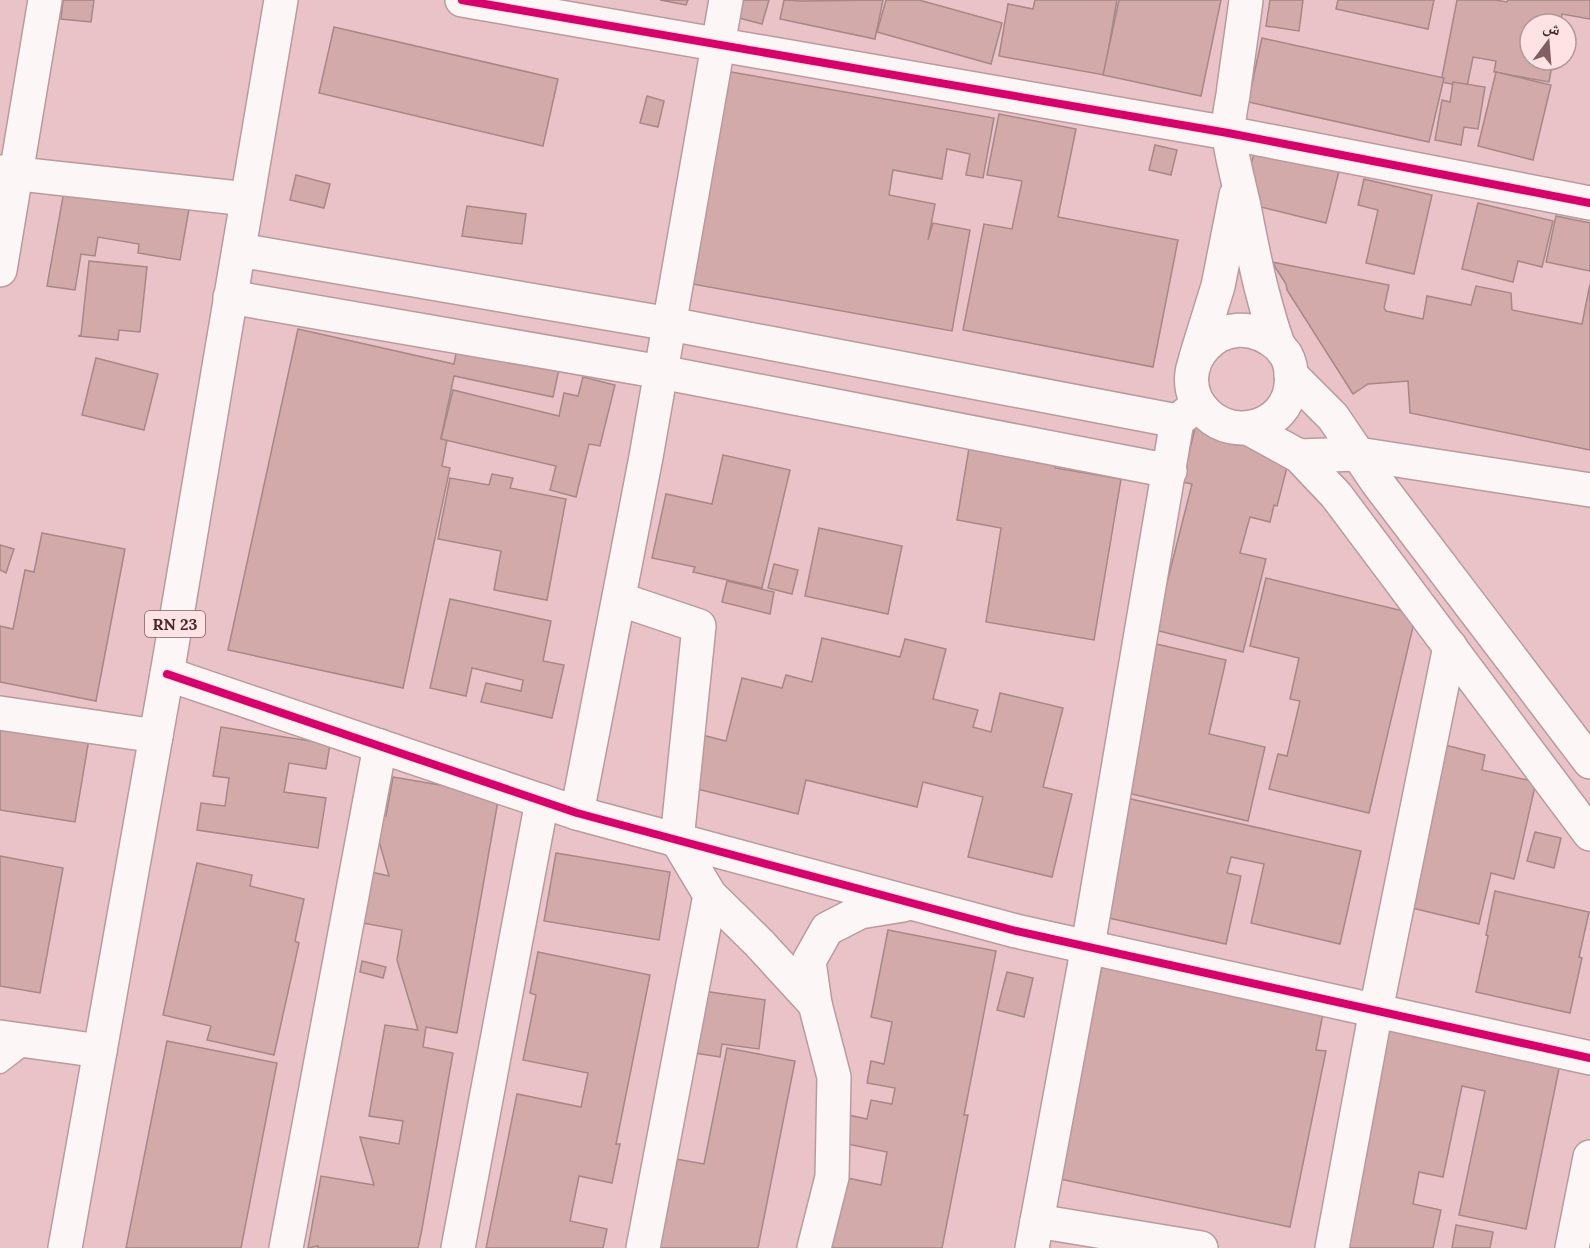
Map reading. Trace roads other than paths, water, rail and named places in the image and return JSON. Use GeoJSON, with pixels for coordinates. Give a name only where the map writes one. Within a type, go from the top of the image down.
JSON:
{"type":"FeatureCollection","features":[{"type":"Feature","properties":{"kind":"street"},"geometry":{"type":"LineString","coordinates":[[0,270],[8,173],[45,0]]}},
{"type":"Feature","properties":{"kind":"street","name":"RN 23"},"geometry":{"type":"LineString","coordinates":[[65,1248],[167,674],[280,0]]}},
{"type":"Feature","properties":{"kind":"street"},"geometry":{"type":"LineString","coordinates":[[577,813],[661,372],[726,0]]}},
{"type":"Feature","properties":{"kind":"street"},"geometry":{"type":"LineString","coordinates":[[239,250],[1188,412],[1237,428],[1248,428],[1266,422],[1281,411],[1291,388],[1285,361],[1261,288],[1228,133],[1246,0]]}},
{"type":"Feature","properties":{"kind":"street"},"geometry":{"type":"LineString","coordinates":[[478,1],[1228,133],[1590,203]]}},
{"type":"Feature","properties":{"kind":"street"},"geometry":{"type":"LineString","coordinates":[[8,173],[247,200]]}},
{"type":"Feature","properties":{"kind":"street"},"geometry":{"type":"LineString","coordinates":[[1201,1248],[1035,1234],[1088,946],[1170,471],[1188,412],[1194,364],[1218,286],[1238,181]]}},
{"type":"Feature","properties":{"kind":"street"},"geometry":{"type":"LineString","coordinates":[[231,297],[661,372],[1170,471]]}},
{"type":"Feature","properties":{"kind":"street"},"geometry":{"type":"LineString","coordinates":[[1194,364],[1201,350],[1224,332],[1239,329],[1254,331],[1268,337],[1285,361],[1333,417],[1377,482],[1590,762]]}},
{"type":"Feature","properties":{"kind":"street"},"geometry":{"type":"LineString","coordinates":[[1248,428],[1299,456],[1336,495],[1590,834]]}},
{"type":"Feature","properties":{"kind":"street"},"geometry":{"type":"LineString","coordinates":[[1299,456],[1358,454],[1590,490]]}},
{"type":"Feature","properties":{"kind":"street"},"geometry":{"type":"LineString","coordinates":[[619,599],[699,626],[677,840],[710,895],[759,942],[815,1004]]}},
{"type":"Feature","properties":{"kind":"street"},"geometry":{"type":"LineString","coordinates":[[1332,1248],[1376,1010],[1450,646]]}},
{"type":"Feature","properties":{"kind":"street"},"geometry":{"type":"LineString","coordinates":[[167,674],[577,813],[677,840],[1016,931],[1590,1058]]}},
{"type":"Feature","properties":{"kind":"street"},"geometry":{"type":"LineString","coordinates":[[0,713],[156,736]]}},
{"type":"Feature","properties":{"kind":"street"},"geometry":{"type":"LineString","coordinates":[[286,1248],[380,746]]}},
{"type":"Feature","properties":{"kind":"street"},"geometry":{"type":"LineString","coordinates":[[458,1248],[542,801]]}},
{"type":"Feature","properties":{"kind":"street"},"geometry":{"type":"LineString","coordinates":[[643,1248],[710,895]]}},
{"type":"Feature","properties":{"kind":"street"},"geometry":{"type":"LineString","coordinates":[[814,1248],[832,1177],[834,1077],[815,1004],[809,961],[827,929],[860,912],[913,903]]}},
{"type":"Feature","properties":{"kind":"street"},"geometry":{"type":"LineString","coordinates":[[15,1039],[100,1051]]}},
{"type":"Feature","properties":{"kind":"street"},"geometry":{"type":"LineString","coordinates":[[1572,1248],[1590,1157]]}},
{"type":"Feature","properties":{"kind":"lane"},"geometry":{"type":"LineString","coordinates":[[0,1064],[15,1039]]}}]}
